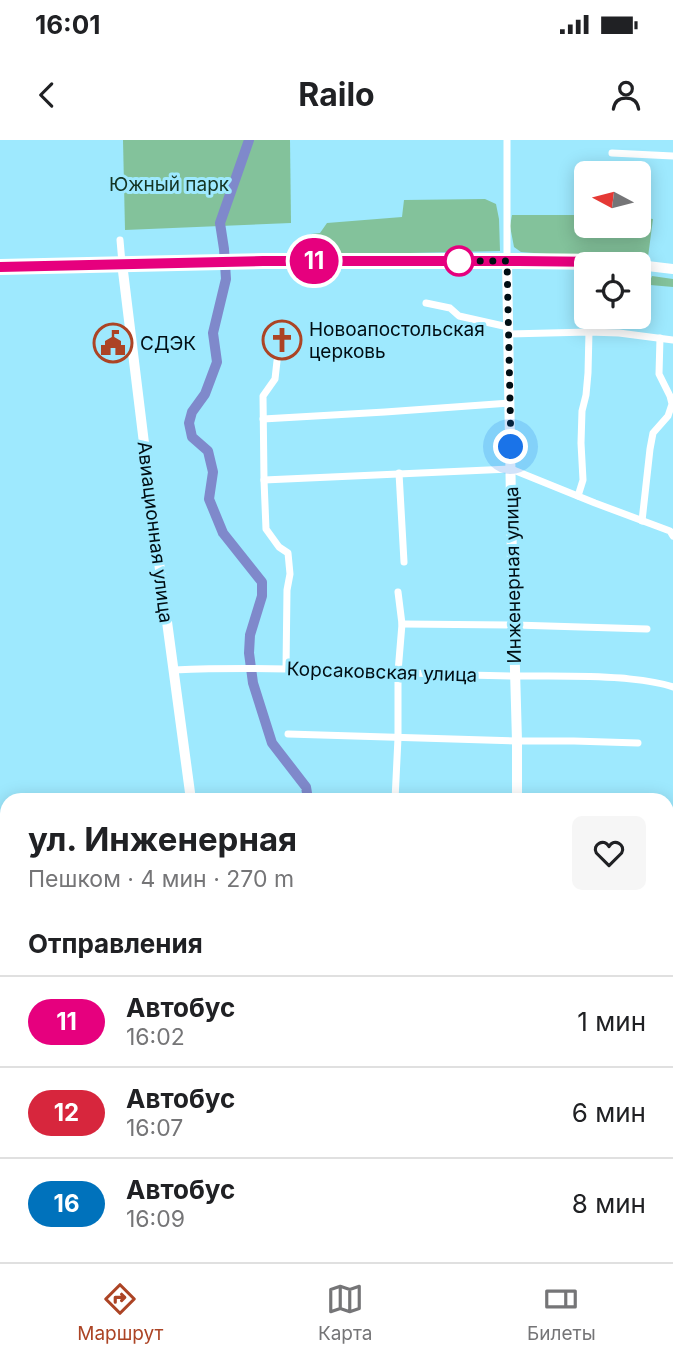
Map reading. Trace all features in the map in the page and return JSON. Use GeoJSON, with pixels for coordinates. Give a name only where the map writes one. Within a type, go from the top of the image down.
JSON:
{"type":"FeatureCollection","features":[{"type":"Feature","properties":{"kind":"main road"},"geometry":{"type":"LineString","coordinates":[[0,267],[218,262],[574,262]]}},
{"type":"Feature","properties":{"kind":"main road"},"geometry":{"type":"LineString","coordinates":[[651,266],[673,269]]}},
{"type":"Feature","properties":{"kind":"street","name":"Инженерная улица"},"geometry":{"type":"LineString","coordinates":[[507,140],[517,793]]}},
{"type":"Feature","properties":{"kind":"street"},"geometry":{"type":"LineString","coordinates":[[612,153],[673,156]]}},
{"type":"Feature","properties":{"kind":"street"},"geometry":{"type":"LineString","coordinates":[[120,240],[122,263]]}},
{"type":"Feature","properties":{"kind":"street","name":"Авиационная улица"},"geometry":{"type":"LineString","coordinates":[[122,263],[190,793]]}},
{"type":"Feature","properties":{"kind":"street"},"geometry":{"type":"LineString","coordinates":[[426,303],[450,308],[459,316],[508,330],[589,332],[673,340]]}},
{"type":"Feature","properties":{"kind":"street"},"geometry":{"type":"LineString","coordinates":[[578,496],[583,480],[582,411],[587,384],[589,332]]}},
{"type":"Feature","properties":{"kind":"street"},"geometry":{"type":"LineString","coordinates":[[642,521],[653,433],[668,416],[671,404],[659,374],[660,338]]}},
{"type":"Feature","properties":{"kind":"street"},"geometry":{"type":"LineString","coordinates":[[278,362],[275,379],[263,396],[264,480],[267,529],[279,547],[288,553],[290,574],[287,590],[286,668]]}},
{"type":"Feature","properties":{"kind":"street"},"geometry":{"type":"LineString","coordinates":[[263,419],[510,403]]}},
{"type":"Feature","properties":{"kind":"street"},"geometry":{"type":"LineString","coordinates":[[264,480],[511,469],[672,532]]}},
{"type":"Feature","properties":{"kind":"street"},"geometry":{"type":"LineString","coordinates":[[399,473],[404,562]]}},
{"type":"Feature","properties":{"kind":"street"},"geometry":{"type":"LineString","coordinates":[[395,793],[398,672],[402,624],[398,592]]}},
{"type":"Feature","properties":{"kind":"street"},"geometry":{"type":"LineString","coordinates":[[402,624],[647,629]]}},
{"type":"Feature","properties":{"kind":"street","name":"Корсаковская улица"},"geometry":{"type":"LineString","coordinates":[[174,670],[286,668],[586,676],[657,682],[673,687]]}},
{"type":"Feature","properties":{"kind":"street"},"geometry":{"type":"LineString","coordinates":[[288,734],[638,743]]}},
{"type":"Feature","properties":{"kind":"green space","name":"Южный парк"},"geometry":{"type":"Polygon","coordinates":[[[123,140],[290,140],[291,223],[125,230],[123,140]]]}},
{"type":"Feature","properties":{"kind":"green space"},"geometry":{"type":"Polygon","coordinates":[[[485,199],[496,204],[500,251],[315,255],[311,251],[311,234],[320,233],[327,223],[402,217],[404,200],[485,199]]]}},
{"type":"Feature","properties":{"kind":"green space"},"geometry":{"type":"Polygon","coordinates":[[[512,215],[574,215],[574,238],[650,238],[649,252],[574,252],[574,256],[521,252],[514,247],[510,226],[512,215]]]}},
{"type":"Feature","properties":{"kind":"green space"},"geometry":{"type":"Polygon","coordinates":[[[652,276],[673,279],[673,287],[651,285],[652,276]]]}},
{"type":"Feature","properties":{"kind":"waterway"},"geometry":{"type":"LineString","coordinates":[[249,140],[220,223],[226,279],[213,333],[217,362],[205,394],[192,412],[189,423],[192,437],[208,451],[213,472],[209,499],[223,533],[262,582],[262,596],[250,635],[249,653],[253,683],[272,743],[306,787],[307,793]]}},
{"type":"Feature","properties":{"kind":"bus line","name":"11"},"geometry":{"type":"LineString","coordinates":[[0,267],[263,261],[574,262]]}},
{"type":"Feature","properties":{"kind":"place","name":"Новоапостольская церковь"},"geometry":{"type":"Point","coordinates":[282,340]}},
{"type":"Feature","properties":{"kind":"place","name":"СДЭК"},"geometry":{"type":"Point","coordinates":[113,343]}},
{"type":"Feature","properties":{"kind":"route"},"geometry":{"type":"LineString","coordinates":[[459,261],[507,261],[511,447]]}}]}
